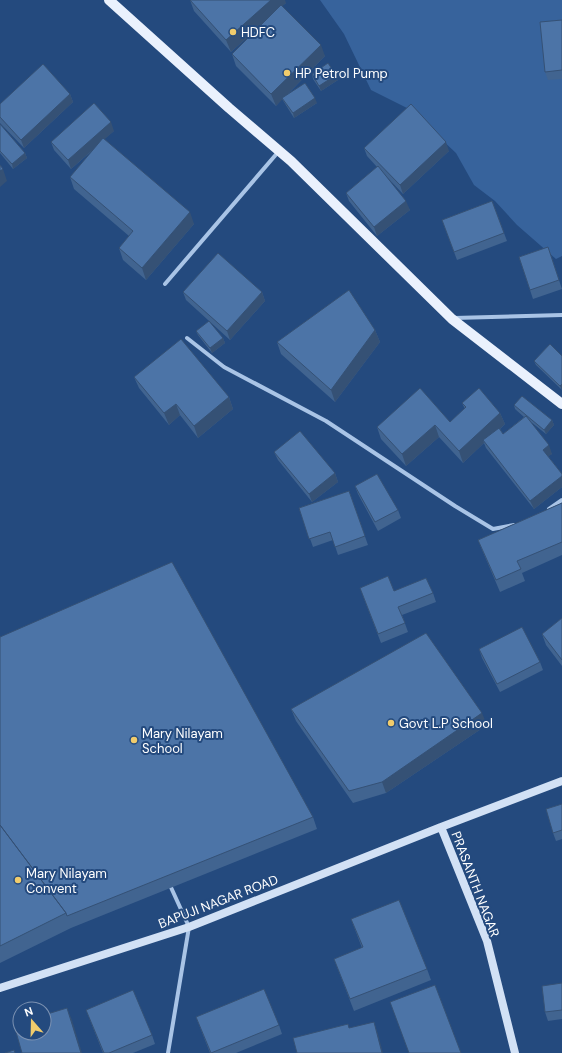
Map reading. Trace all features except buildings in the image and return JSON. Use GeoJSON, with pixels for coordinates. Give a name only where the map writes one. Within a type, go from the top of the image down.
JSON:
{"type":"FeatureCollection","features":[{"type":"Feature","properties":{"kind":"main road"},"geometry":{"type":"LineString","coordinates":[[109,0],[291,161],[452,318],[562,404]]}},
{"type":"Feature","properties":{"kind":"street"},"geometry":{"type":"LineString","coordinates":[[165,284],[279,151]]}},
{"type":"Feature","properties":{"kind":"street"},"geometry":{"type":"LineString","coordinates":[[452,318],[562,315]]}},
{"type":"Feature","properties":{"kind":"street"},"geometry":{"type":"LineString","coordinates":[[187,338],[224,367],[326,421],[455,506],[493,529],[520,524]]}},
{"type":"Feature","properties":{"kind":"street"},"geometry":{"type":"LineString","coordinates":[[547,511],[562,500]]}},
{"type":"Feature","properties":{"kind":"street","name":"PRASANTH NAGAR"},"geometry":{"type":"LineString","coordinates":[[515,1053],[486,941],[441,827],[562,781]]}},
{"type":"Feature","properties":{"kind":"street","name":"BAPUJI NAGAR ROAD"},"geometry":{"type":"LineString","coordinates":[[0,988],[189,926],[441,827]]}},
{"type":"Feature","properties":{"kind":"street"},"geometry":{"type":"LineString","coordinates":[[166,877],[189,926],[168,1053]]}},
{"type":"Feature","properties":{"kind":"shaded area"},"geometry":{"type":"Polygon","coordinates":[[[320,0],[562,0],[562,256],[556,259],[517,225],[495,201],[474,185],[456,153],[409,109],[371,90],[344,34],[320,0]]]}},
{"type":"Feature","properties":{"kind":"place","name":"HDFC"},"geometry":{"type":"Point","coordinates":[233,32]}},
{"type":"Feature","properties":{"kind":"place","name":"HP Petrol Pump"},"geometry":{"type":"Point","coordinates":[287,73]}},
{"type":"Feature","properties":{"kind":"place","name":"Govt L.P School"},"geometry":{"type":"Point","coordinates":[391,723]}},
{"type":"Feature","properties":{"kind":"place","name":"Mary Nilayam School"},"geometry":{"type":"Point","coordinates":[134,740]}},
{"type":"Feature","properties":{"kind":"place","name":"Mary Nilayam Convent"},"geometry":{"type":"Point","coordinates":[18,880]}}]}
